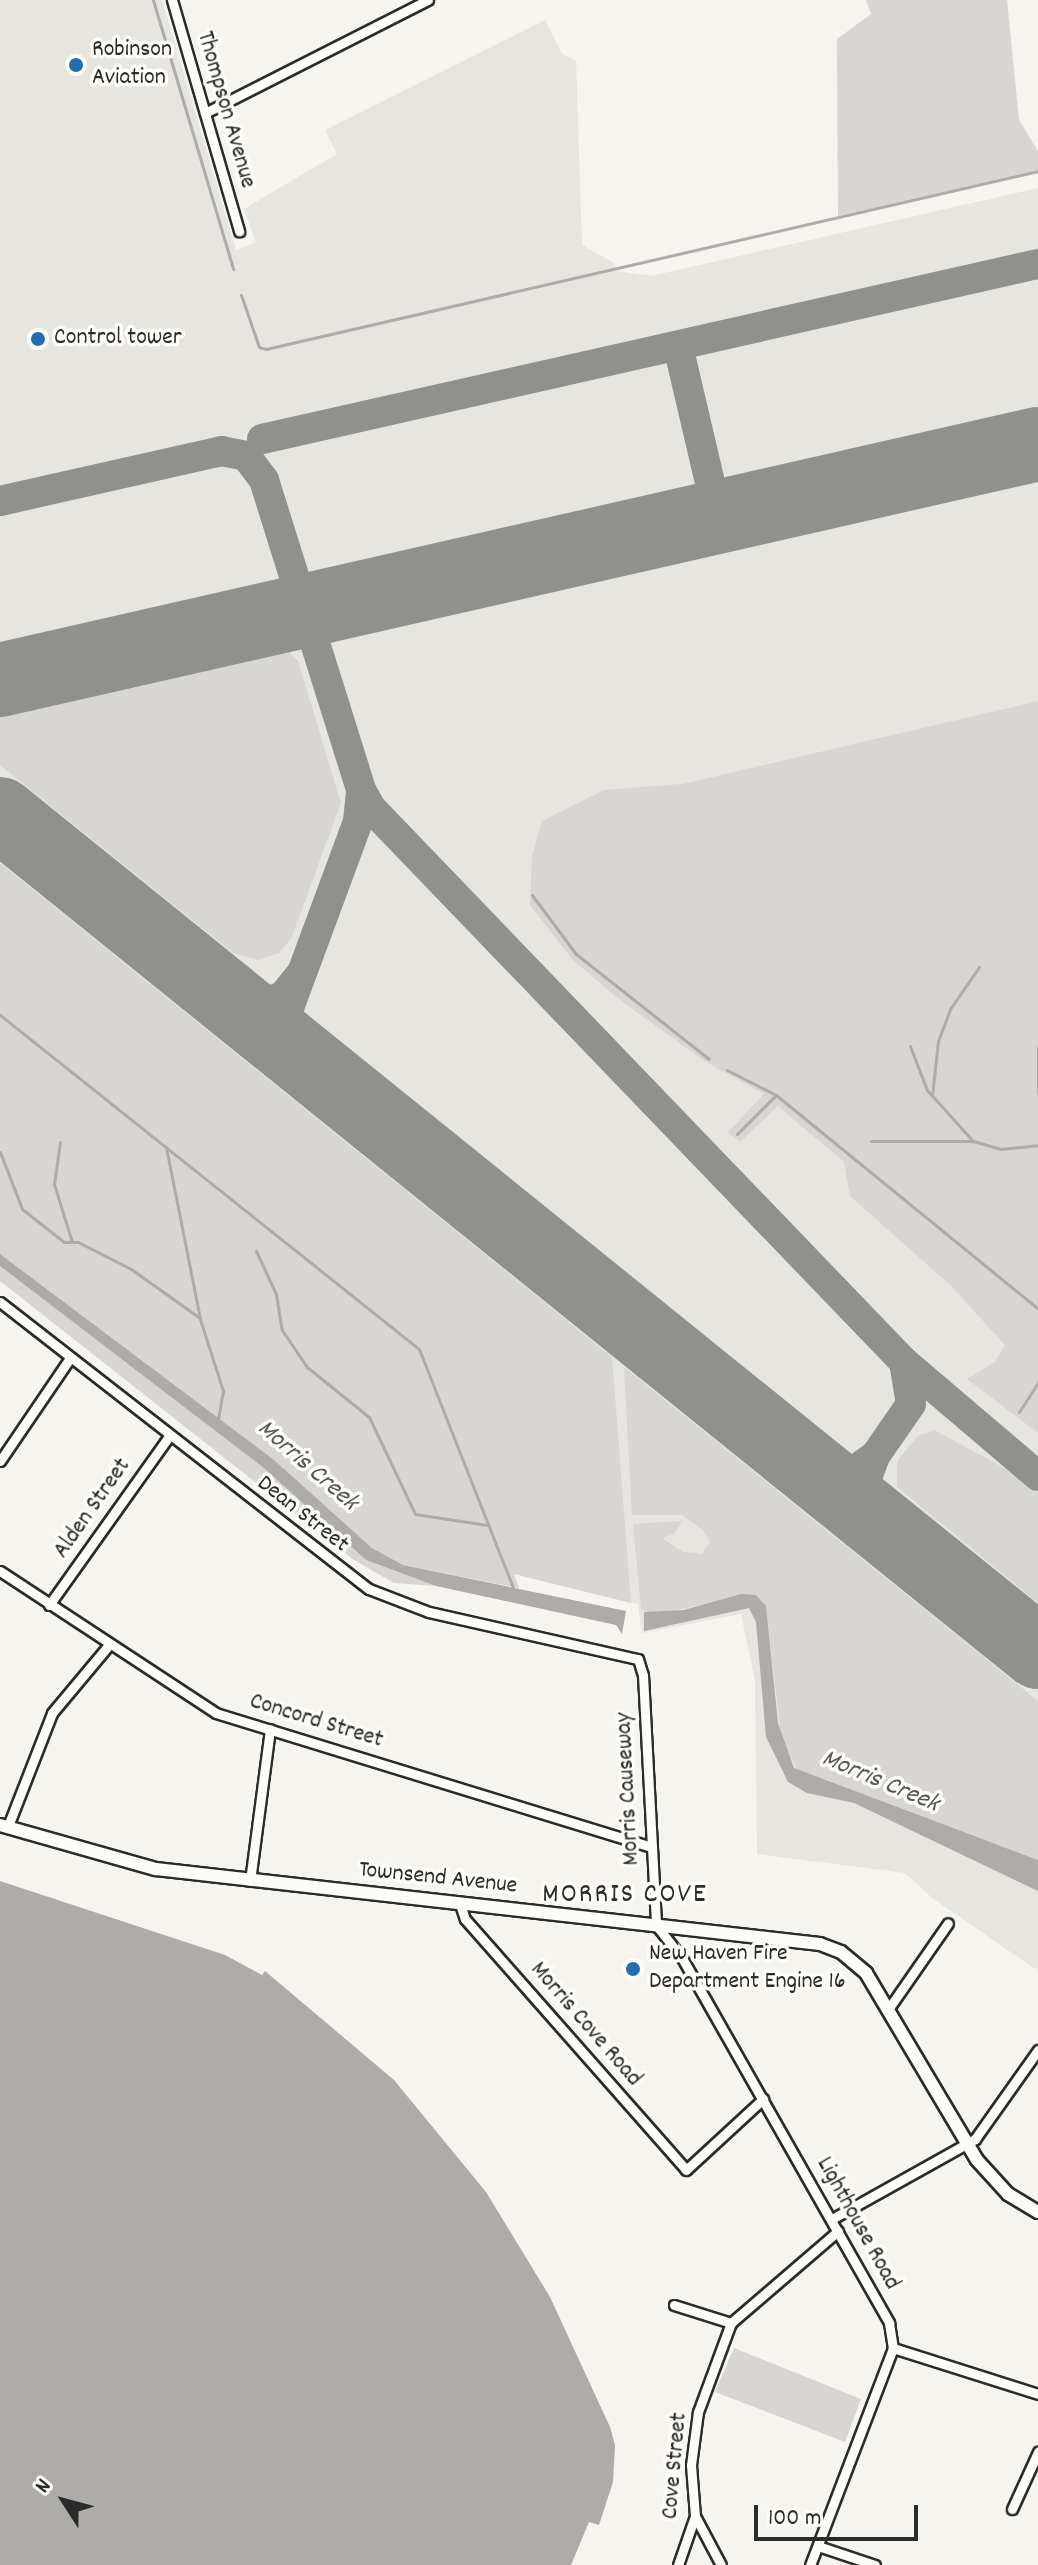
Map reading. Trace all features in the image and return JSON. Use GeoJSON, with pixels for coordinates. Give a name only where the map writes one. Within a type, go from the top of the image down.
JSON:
{"type":"FeatureCollection","features":[{"type":"Feature","properties":{"kind":"main road","name":"Townsend Avenue"},"geometry":{"type":"LineString","coordinates":[[4,1825],[134,1865],[250,1881],[820,1944],[857,1964],[889,2008],[966,2143],[990,2177],[1034,2210]]}},
{"type":"Feature","properties":{"kind":"street","name":"Thompson Avenue"},"geometry":{"type":"LineString","coordinates":[[172,0],[239,231]]}},
{"type":"Feature","properties":{"kind":"street"},"geometry":{"type":"LineString","coordinates":[[205,113],[428,0]]}},
{"type":"Feature","properties":{"kind":"street","name":"Dean Street"},"geometry":{"type":"LineString","coordinates":[[0,1302],[337,1568],[398,1603],[632,1655]]}},
{"type":"Feature","properties":{"kind":"street"},"geometry":{"type":"LineString","coordinates":[[0,1461],[70,1358]]}},
{"type":"Feature","properties":{"kind":"street","name":"Alden Street"},"geometry":{"type":"LineString","coordinates":[[49,1605],[169,1436]]}},
{"type":"Feature","properties":{"kind":"street","name":"Concord Street"},"geometry":{"type":"LineString","coordinates":[[0,1571],[201,1706],[651,1847]]}},
{"type":"Feature","properties":{"kind":"street"},"geometry":{"type":"LineString","coordinates":[[4,1825],[52,1713],[108,1646]]}},
{"type":"Feature","properties":{"kind":"street","name":"Morris Causeway"},"geometry":{"type":"LineString","coordinates":[[632,1655],[643,1675],[656,1925]]}},
{"type":"Feature","properties":{"kind":"street"},"geometry":{"type":"LineString","coordinates":[[250,1881],[270,1729]]}},
{"type":"Feature","properties":{"kind":"street","name":"Morris Cove Road"},"geometry":{"type":"LineString","coordinates":[[460,1904],[465,1919],[686,2170],[763,2099]]}},
{"type":"Feature","properties":{"kind":"street"},"geometry":{"type":"LineString","coordinates":[[889,2008],[948,1923]]}},
{"type":"Feature","properties":{"kind":"street","name":"Lighthouse Road"},"geometry":{"type":"LineString","coordinates":[[656,1925],[682,1958],[832,2219],[889,2323],[893,2348]]}},
{"type":"Feature","properties":{"kind":"street"},"geometry":{"type":"LineString","coordinates":[[832,2219],[975,2139],[1038,2050]]}},
{"type":"Feature","properties":{"kind":"street","name":"Cove Street"},"geometry":{"type":"LineString","coordinates":[[678,2565],[695,2516],[691,2465],[698,2412],[731,2323],[838,2231]]}},
{"type":"Feature","properties":{"kind":"street"},"geometry":{"type":"LineString","coordinates":[[674,2305],[731,2323]]}},
{"type":"Feature","properties":{"kind":"street"},"geometry":{"type":"LineString","coordinates":[[810,2565],[893,2348],[1038,2394]]}},
{"type":"Feature","properties":{"kind":"street"},"geometry":{"type":"LineString","coordinates":[[1012,2509],[1038,2452]]}},
{"type":"Feature","properties":{"kind":"street"},"geometry":{"type":"LineString","coordinates":[[695,2516],[721,2565]]}},
{"type":"Feature","properties":{"kind":"street"},"geometry":{"type":"LineString","coordinates":[[818,2546],[875,2565]]}},
{"type":"Feature","properties":{"kind":"shaded area"},"geometry":{"type":"Polygon","coordinates":[[[0,0],[162,0],[236,250],[256,242],[244,209],[337,154],[325,130],[545,20],[562,54],[576,61],[582,245],[614,263],[616,271],[651,276],[1038,188],[1038,1971],[931,1897],[905,1873],[757,1854],[755,1681],[741,1614],[642,1633],[638,1604],[513,1574],[227,1420],[206,1425],[0,1281],[0,0]]]}},
{"type":"Feature","properties":{"kind":"shaded area"},"geometry":{"type":"Polygon","coordinates":[[[866,0],[1007,0],[1019,120],[1038,151],[1038,172],[838,216],[837,39],[871,14],[866,0]]]}},
{"type":"Feature","properties":{"kind":"shaded area"},"geometry":{"type":"Polygon","coordinates":[[[267,644],[284,647],[298,661],[341,803],[291,939],[279,953],[258,960],[233,953],[0,765],[0,706],[267,644]]]}},
{"type":"Feature","properties":{"kind":"shaded area"},"geometry":{"type":"Polygon","coordinates":[[[1038,701],[1038,1433],[967,1379],[995,1362],[1005,1345],[950,1285],[850,1196],[844,1162],[778,1106],[740,1142],[728,1132],[764,1094],[706,1062],[620,1000],[572,959],[530,905],[532,856],[542,821],[604,790],[683,784],[1038,701]]]}},
{"type":"Feature","properties":{"kind":"shaded area"},"geometry":{"type":"Polygon","coordinates":[[[0,863],[612,1357],[631,1603],[514,1574],[519,1588],[403,1565],[372,1548],[273,1459],[0,1254],[0,863]]]}},
{"type":"Feature","properties":{"kind":"shaded area"},"geometry":{"type":"Polygon","coordinates":[[[0,1254],[273,1459],[372,1548],[403,1565],[626,1611],[622,1634],[616,1625],[436,1586],[366,1560],[265,1469],[0,1266],[0,1254]]]}},
{"type":"Feature","properties":{"kind":"shaded area"},"geometry":{"type":"Polygon","coordinates":[[[0,1266],[265,1469],[366,1560],[436,1586],[394,1583],[354,1560],[0,1281],[0,1266]]]}},
{"type":"Feature","properties":{"kind":"shaded area"},"geometry":{"type":"Polygon","coordinates":[[[624,1367],[1038,1701],[1038,1860],[799,1773],[781,1737],[766,1606],[756,1595],[653,1614],[641,1609],[633,1524],[682,1521],[674,1534],[662,1538],[683,1552],[702,1554],[710,1542],[703,1530],[682,1515],[632,1515],[624,1367]]]}},
{"type":"Feature","properties":{"kind":"shaded area"},"geometry":{"type":"Polygon","coordinates":[[[934,1430],[1010,1471],[1038,1493],[1038,1603],[897,1487],[897,1461],[918,1436],[934,1430]]]}},
{"type":"Feature","properties":{"kind":"shaded area"},"geometry":{"type":"Polygon","coordinates":[[[741,1594],[756,1595],[766,1606],[778,1723],[794,1768],[1038,1860],[1038,1891],[854,1803],[807,1793],[788,1782],[766,1737],[756,1622],[749,1608],[644,1631],[644,1612],[684,1610],[741,1594]]]}},
{"type":"Feature","properties":{"kind":"shaded area"},"geometry":{"type":"Polygon","coordinates":[[[0,1881],[225,1955],[262,1975],[265,1971],[394,2080],[486,2192],[550,2297],[610,2427],[615,2445],[613,2482],[599,2525],[589,2522],[571,2565],[0,2565],[0,1881]]]}},
{"type":"Feature","properties":{"kind":"shaded area"},"geometry":{"type":"Polygon","coordinates":[[[734,2348],[861,2399],[845,2442],[715,2392],[734,2348]]]}},
{"type":"Feature","properties":{"kind":"waterway"},"geometry":{"type":"LineString","coordinates":[[153,0],[233,269]]}},
{"type":"Feature","properties":{"kind":"waterway"},"geometry":{"type":"LineString","coordinates":[[241,295],[259,347],[266,349],[1038,171]]}},
{"type":"Feature","properties":{"kind":"waterway"},"geometry":{"type":"LineString","coordinates":[[532,895],[576,954],[709,1059]]}},
{"type":"Feature","properties":{"kind":"waterway"},"geometry":{"type":"LineString","coordinates":[[932,1096],[938,1041],[950,1009],[979,967]]}},
{"type":"Feature","properties":{"kind":"waterway"},"geometry":{"type":"LineString","coordinates":[[0,1015],[419,1349],[513,1588]]}},
{"type":"Feature","properties":{"kind":"waterway"},"geometry":{"type":"LineString","coordinates":[[910,1046],[927,1090],[973,1141],[1001,1149],[1038,1145]]}},
{"type":"Feature","properties":{"kind":"waterway"},"geometry":{"type":"LineString","coordinates":[[1038,1047],[1038,1093]]}},
{"type":"Feature","properties":{"kind":"waterway"},"geometry":{"type":"LineString","coordinates":[[727,1070],[776,1095],[1038,1309]]}},
{"type":"Feature","properties":{"kind":"waterway"},"geometry":{"type":"LineString","coordinates":[[737,1134],[776,1095]]}},
{"type":"Feature","properties":{"kind":"waterway"},"geometry":{"type":"LineString","coordinates":[[871,1141],[971,1141]]}},
{"type":"Feature","properties":{"kind":"waterway"},"geometry":{"type":"LineString","coordinates":[[60,1142],[54,1184],[72,1242]]}},
{"type":"Feature","properties":{"kind":"waterway"},"geometry":{"type":"LineString","coordinates":[[166,1147],[200,1319],[223,1391],[218,1419]]}},
{"type":"Feature","properties":{"kind":"waterway"},"geometry":{"type":"LineString","coordinates":[[0,1152],[22,1209],[64,1242],[78,1242],[131,1269],[200,1318]]}},
{"type":"Feature","properties":{"kind":"waterway"},"geometry":{"type":"LineString","coordinates":[[256,1251],[276,1294],[282,1330],[307,1367],[369,1417],[415,1514],[487,1525]]}},
{"type":"Feature","properties":{"kind":"waterway"},"geometry":{"type":"LineString","coordinates":[[1019,1412],[1038,1383]]}},
{"type":"Feature","properties":{"kind":"taxiway"},"geometry":{"type":"LineString","coordinates":[[262,439],[1038,264]]}},
{"type":"Feature","properties":{"kind":"taxiway"},"geometry":{"type":"LineString","coordinates":[[678,346],[718,517]]}},
{"type":"Feature","properties":{"kind":"taxiway"},"geometry":{"type":"LineString","coordinates":[[0,501],[221,451],[246,456],[264,480],[361,790],[371,808],[904,1362],[1038,1476]]}},
{"type":"Feature","properties":{"kind":"taxiway"},"geometry":{"type":"LineString","coordinates":[[302,1058],[288,1030],[289,1008],[358,821],[361,790]]}},
{"type":"Feature","properties":{"kind":"taxiway"},"geometry":{"type":"LineString","coordinates":[[228,999],[272,1000],[283,996],[300,975]]}},
{"type":"Feature","properties":{"kind":"taxiway"},"geometry":{"type":"LineString","coordinates":[[812,1470],[854,1471],[875,1456],[911,1404],[904,1362]]}},
{"type":"Feature","properties":{"kind":"taxiway"},"geometry":{"type":"LineString","coordinates":[[875,1456],[865,1484],[879,1524]]}},
{"type":"Feature","properties":{"kind":"runway"},"geometry":{"type":"LineString","coordinates":[[0,680],[1038,444]]}},
{"type":"Feature","properties":{"kind":"runway"},"geometry":{"type":"LineString","coordinates":[[0,814],[1038,1652]]}},
{"type":"Feature","properties":{"kind":"place","name":"Robinson Aviation"},"geometry":{"type":"Point","coordinates":[76,65]}},
{"type":"Feature","properties":{"kind":"place","name":"Control tower"},"geometry":{"type":"Point","coordinates":[38,339]}},
{"type":"Feature","properties":{"kind":"place","name":"New Haven Fire Department Engine 16"},"geometry":{"type":"Point","coordinates":[633,1969]}},
{"type":"Feature","properties":{"kind":"district","name":"MORRIS COVE"},"geometry":{"type":"Point","coordinates":[625,1896]}},
{"type":"Feature","properties":{"kind":"water label","name":"Morris Creek"},"geometry":{"type":"Point","coordinates":[307,1466]}},
{"type":"Feature","properties":{"kind":"water label","name":"Morris Creek"},"geometry":{"type":"Point","coordinates":[880,1782]}}]}
